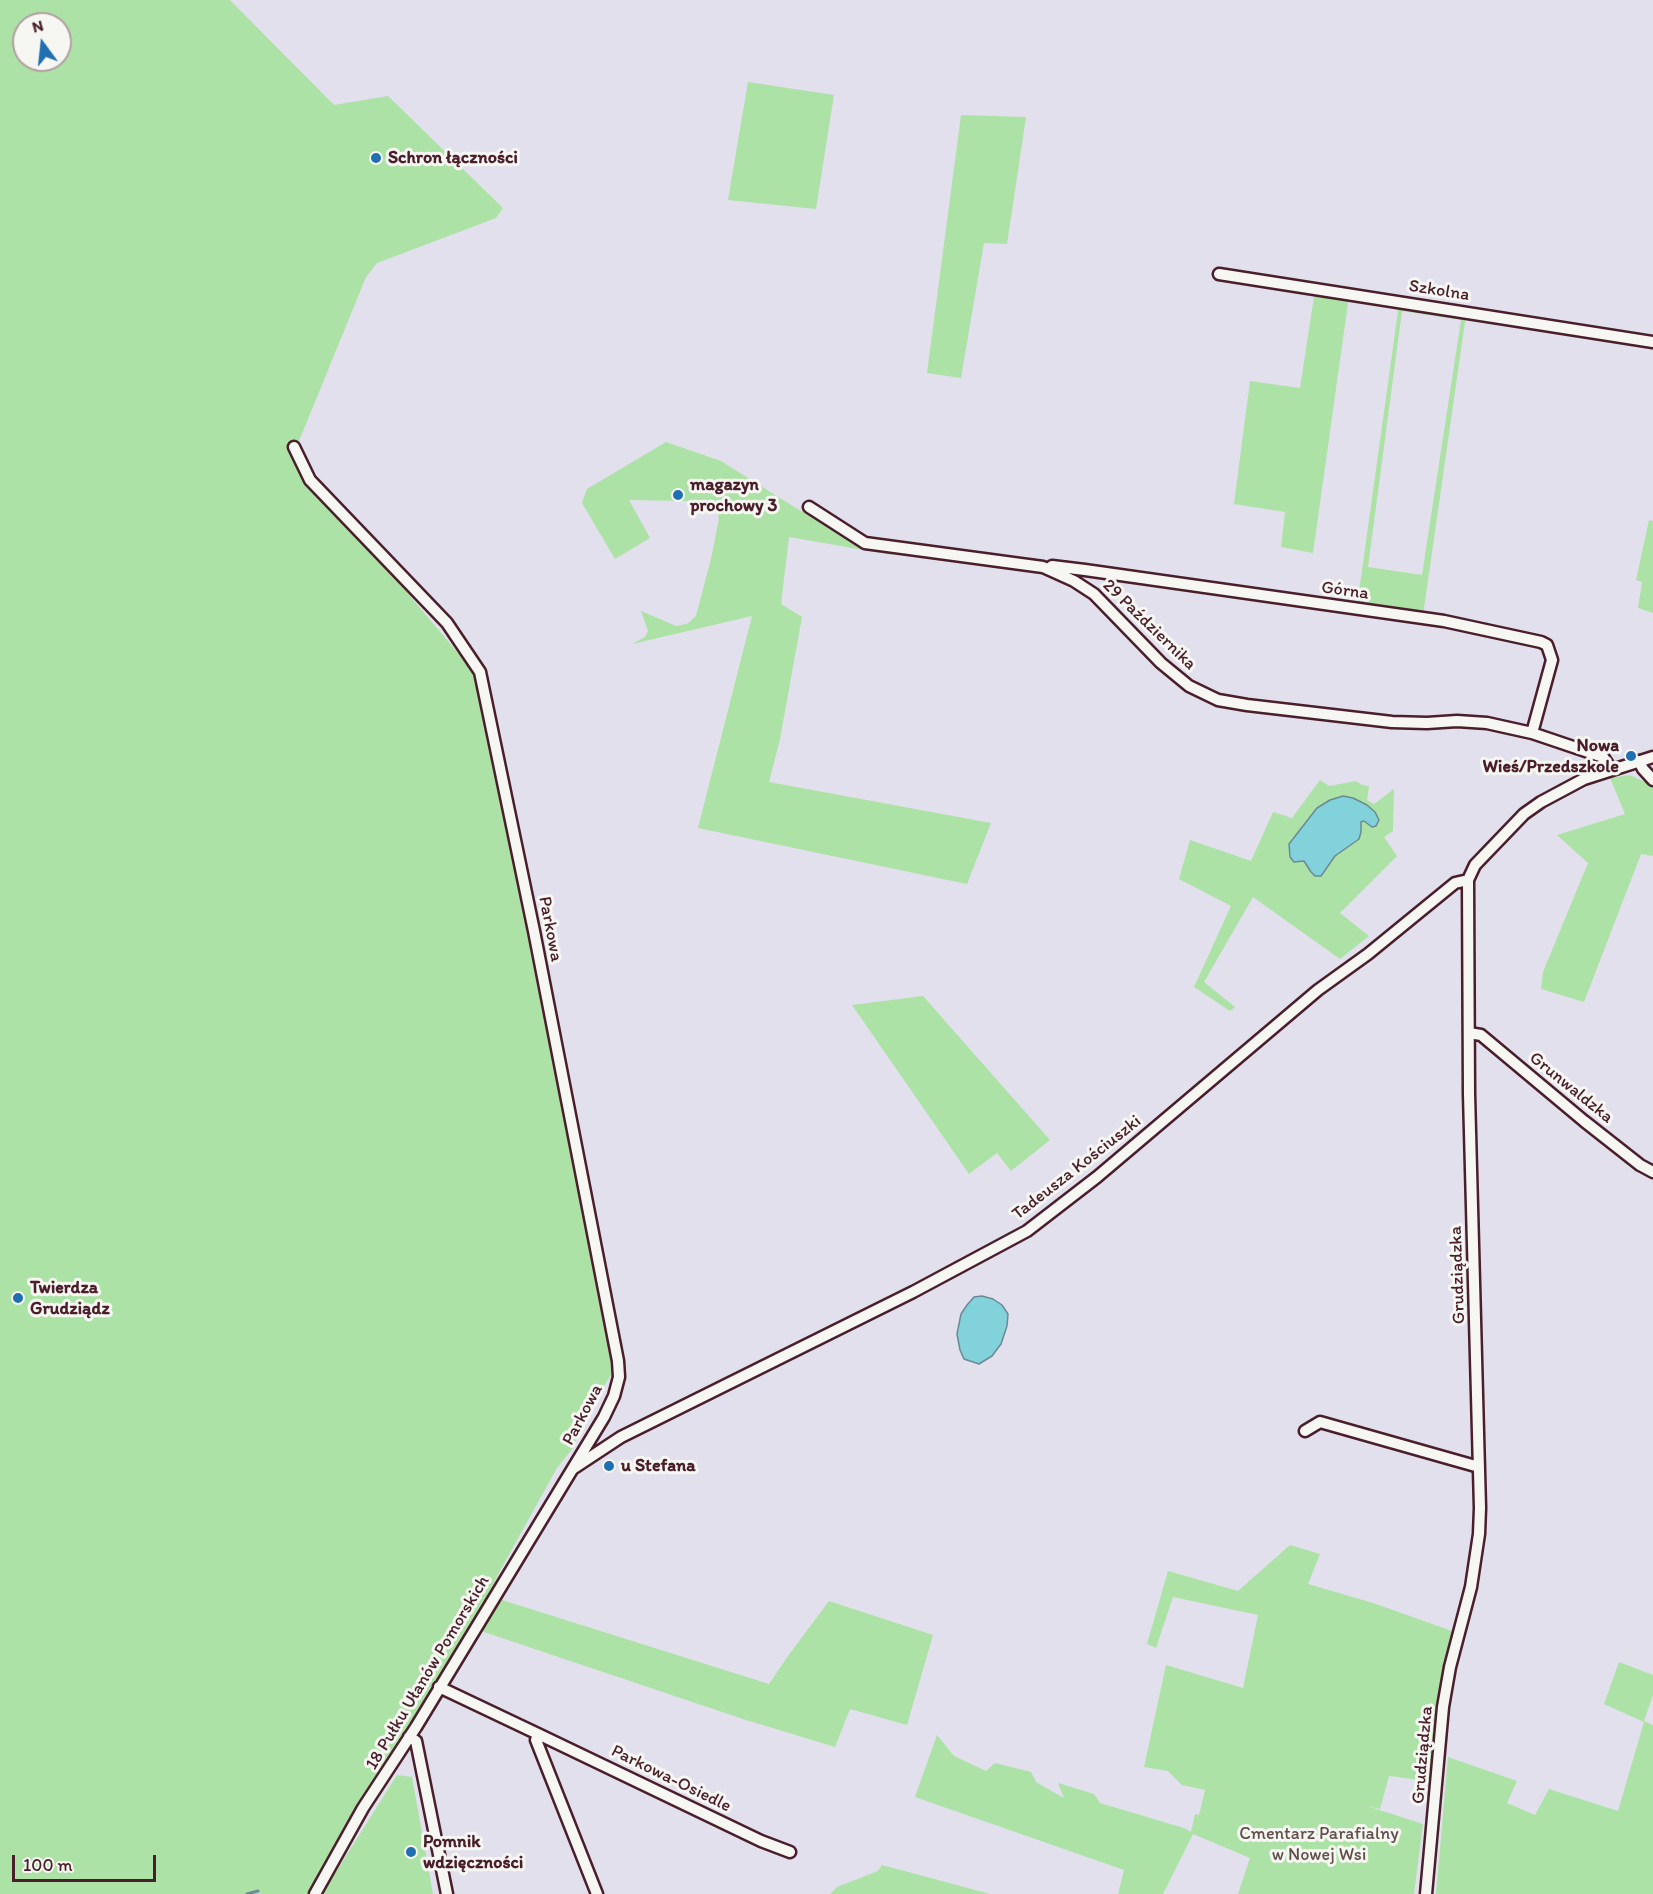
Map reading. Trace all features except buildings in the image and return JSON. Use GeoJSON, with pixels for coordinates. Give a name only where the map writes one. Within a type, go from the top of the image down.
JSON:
{"type":"FeatureCollection","features":[{"type":"Feature","properties":{"kind":"street","name":"Szkolna"},"geometry":{"type":"LineString","coordinates":[[1219,274],[1653,342]]}},
{"type":"Feature","properties":{"kind":"street","name":"Parkowa"},"geometry":{"type":"LineString","coordinates":[[294,447],[310,480],[447,623],[480,672],[534,931],[618,1360],[619,1377],[614,1396],[570,1470]]}},
{"type":"Feature","properties":{"kind":"street","name":"29 Października"},"geometry":{"type":"LineString","coordinates":[[809,507],[865,543],[1048,569],[1074,581],[1094,594],[1161,663],[1189,686],[1218,700],[1258,707],[1392,722],[1487,723],[1532,733],[1603,757],[1611,769]]}},
{"type":"Feature","properties":{"kind":"street","name":"Górna"},"geometry":{"type":"LineString","coordinates":[[1048,569],[1052,566],[1444,621],[1541,642],[1547,645],[1552,660],[1532,733]]}},
{"type":"Feature","properties":{"kind":"street"},"geometry":{"type":"LineString","coordinates":[[1468,880],[1475,865],[1524,814],[1558,791],[1611,769],[1653,757]]}},
{"type":"Feature","properties":{"kind":"street"},"geometry":{"type":"LineString","coordinates":[[1640,761],[1643,769],[1653,780]]}},
{"type":"Feature","properties":{"kind":"street","name":"Tadeusza Kościuszki"},"geometry":{"type":"LineString","coordinates":[[570,1470],[621,1437],[913,1292],[1027,1230],[1097,1176],[1318,990],[1368,954],[1455,883],[1468,880]]}},
{"type":"Feature","properties":{"kind":"street","name":"Grudziądzka"},"geometry":{"type":"LineString","coordinates":[[1426,1894],[1443,1707],[1450,1667],[1476,1561],[1480,1508],[1468,1033],[1468,880]]}},
{"type":"Feature","properties":{"kind":"street","name":"Grunwaldzka"},"geometry":{"type":"LineString","coordinates":[[1468,1033],[1481,1035],[1640,1165],[1653,1172]]}},
{"type":"Feature","properties":{"kind":"street"},"geometry":{"type":"LineString","coordinates":[[1305,1431],[1320,1422],[1479,1467]]}},
{"type":"Feature","properties":{"kind":"street","name":"18 Pułku Ułanów Pomorskich"},"geometry":{"type":"LineString","coordinates":[[315,1894],[363,1808],[410,1737],[570,1470]]}},
{"type":"Feature","properties":{"kind":"street","name":"Parkowa-Osiedle"},"geometry":{"type":"LineString","coordinates":[[439,1687],[761,1841],[790,1852]]}},
{"type":"Feature","properties":{"kind":"street"},"geometry":{"type":"LineString","coordinates":[[538,1734],[536,1740],[597,1894]]}},
{"type":"Feature","properties":{"kind":"street"},"geometry":{"type":"LineString","coordinates":[[410,1737],[416,1742],[447,1894]]}},
{"type":"Feature","properties":{"kind":"green space"},"geometry":{"type":"Polygon","coordinates":[[[0,0],[230,0],[334,105],[388,96],[503,208],[496,218],[377,263],[366,277],[297,446],[286,449],[474,672],[615,1355],[613,1372],[591,1406],[572,1449],[557,1468],[471,1628],[310,1894],[0,1894],[0,0]]]}},
{"type":"Feature","properties":{"kind":"green space"},"geometry":{"type":"Polygon","coordinates":[[[748,82],[834,95],[816,209],[728,200],[748,82]]]}},
{"type":"Feature","properties":{"kind":"green space"},"geometry":{"type":"Polygon","coordinates":[[[961,115],[1026,117],[1007,244],[984,243],[961,378],[927,373],[961,115]]]}},
{"type":"Feature","properties":{"kind":"green space"},"geometry":{"type":"Polygon","coordinates":[[[1315,290],[1349,296],[1313,553],[1281,547],[1285,512],[1234,504],[1250,381],[1300,388],[1315,290]]]}},
{"type":"Feature","properties":{"kind":"green space"},"geometry":{"type":"Polygon","coordinates":[[[1399,304],[1466,315],[1423,615],[1357,606],[1399,304]],[[1402,311],[1368,567],[1422,575],[1461,320],[1402,311]]]}},
{"type":"Feature","properties":{"kind":"green space"},"geometry":{"type":"Polygon","coordinates":[[[666,442],[721,461],[799,510],[886,543],[892,555],[789,537],[781,604],[802,617],[780,739],[769,782],[991,823],[967,884],[698,828],[752,616],[632,644],[645,637],[648,631],[641,611],[676,626],[687,624],[696,616],[719,519],[716,507],[695,501],[629,500],[650,538],[615,559],[582,503],[587,489],[666,442]]]}},
{"type":"Feature","properties":{"kind":"green space"},"geometry":{"type":"Polygon","coordinates":[[[1649,520],[1653,521],[1653,613],[1638,608],[1642,582],[1636,580],[1649,520]]]}},
{"type":"Feature","properties":{"kind":"green space"},"geometry":{"type":"Polygon","coordinates":[[[1630,775],[1653,786],[1653,856],[1641,854],[1584,1002],[1541,989],[1543,972],[1588,863],[1557,835],[1625,814],[1610,778],[1630,775]]]}},
{"type":"Feature","properties":{"kind":"green space"},"geometry":{"type":"Polygon","coordinates":[[[1320,780],[1329,786],[1356,781],[1369,786],[1367,800],[1374,804],[1394,789],[1393,831],[1384,837],[1397,856],[1340,913],[1369,936],[1340,959],[1253,897],[1204,982],[1235,1007],[1230,1011],[1194,987],[1231,906],[1179,879],[1190,840],[1251,861],[1273,812],[1292,818],[1320,780]]]}},
{"type":"Feature","properties":{"kind":"green space"},"geometry":{"type":"Polygon","coordinates":[[[923,996],[1050,1140],[1011,1171],[997,1153],[969,1174],[852,1005],[923,996]]]}},
{"type":"Feature","properties":{"kind":"green space","name":"Cmentarz Parafialny w Nowej Wsi"},"geometry":{"type":"Polygon","coordinates":[[[1290,1545],[1320,1554],[1308,1584],[1373,1603],[1452,1631],[1436,1708],[1429,1781],[1389,1776],[1380,1809],[1364,1805],[1423,1824],[1414,1894],[1238,1894],[1250,1858],[1193,1834],[1163,1894],[1118,1894],[1124,1870],[915,1797],[937,1735],[954,1756],[986,1771],[995,1763],[1031,1772],[1036,1782],[1064,1798],[1058,1783],[1094,1794],[1100,1803],[1191,1832],[1195,1814],[1199,1815],[1205,1790],[1182,1785],[1168,1771],[1144,1767],[1166,1665],[1243,1688],[1258,1615],[1173,1597],[1156,1648],[1147,1644],[1168,1571],[1238,1591],[1290,1545]]]}},
{"type":"Feature","properties":{"kind":"green space"},"geometry":{"type":"Polygon","coordinates":[[[502,1600],[769,1684],[829,1601],[933,1635],[907,1725],[850,1709],[835,1747],[743,1719],[481,1631],[502,1600]]]}},
{"type":"Feature","properties":{"kind":"green space"},"geometry":{"type":"Polygon","coordinates":[[[1619,1662],[1653,1675],[1653,1695],[1644,1721],[1653,1725],[1653,1894],[1436,1894],[1448,1757],[1517,1781],[1507,1803],[1535,1815],[1549,1789],[1618,1811],[1644,1722],[1604,1704],[1619,1662]]]}},
{"type":"Feature","properties":{"kind":"green space"},"geometry":{"type":"Polygon","coordinates":[[[397,1775],[412,1777],[433,1894],[322,1894],[397,1775]]]}},
{"type":"Feature","properties":{"kind":"green space"},"geometry":{"type":"Polygon","coordinates":[[[882,1865],[990,1894],[830,1894],[837,1887],[878,1871],[882,1865]]]}},
{"type":"Feature","properties":{"kind":"water"},"geometry":{"type":"Polygon","coordinates":[[[1343,796],[1367,805],[1375,812],[1379,820],[1376,826],[1372,827],[1364,821],[1361,822],[1359,839],[1335,856],[1321,876],[1315,876],[1304,861],[1294,862],[1290,857],[1289,844],[1317,808],[1330,800],[1343,796]]]}},
{"type":"Feature","properties":{"kind":"water"},"geometry":{"type":"Polygon","coordinates":[[[982,1296],[1002,1305],[1008,1314],[1001,1344],[992,1356],[979,1364],[964,1359],[957,1334],[961,1314],[974,1297],[982,1296]]]}},
{"type":"Feature","properties":{"kind":"waterway"},"geometry":{"type":"LineString","coordinates":[[247,1894],[258,1891]]}},
{"type":"Feature","properties":{"kind":"place","name":"Schron łączności"},"geometry":{"type":"Point","coordinates":[376,158]}},
{"type":"Feature","properties":{"kind":"place","name":"magazyn prochowy 3"},"geometry":{"type":"Point","coordinates":[678,495]}},
{"type":"Feature","properties":{"kind":"place","name":"Nowa Wieś/Przedszkole"},"geometry":{"type":"Point","coordinates":[1631,756]}},
{"type":"Feature","properties":{"kind":"place","name":"Twierdza Grudziądz"},"geometry":{"type":"Point","coordinates":[18,1298]}},
{"type":"Feature","properties":{"kind":"place","name":"u Stefana"},"geometry":{"type":"Point","coordinates":[609,1466]}},
{"type":"Feature","properties":{"kind":"place","name":"Pomnik wdzięczności"},"geometry":{"type":"Point","coordinates":[411,1852]}}]}
